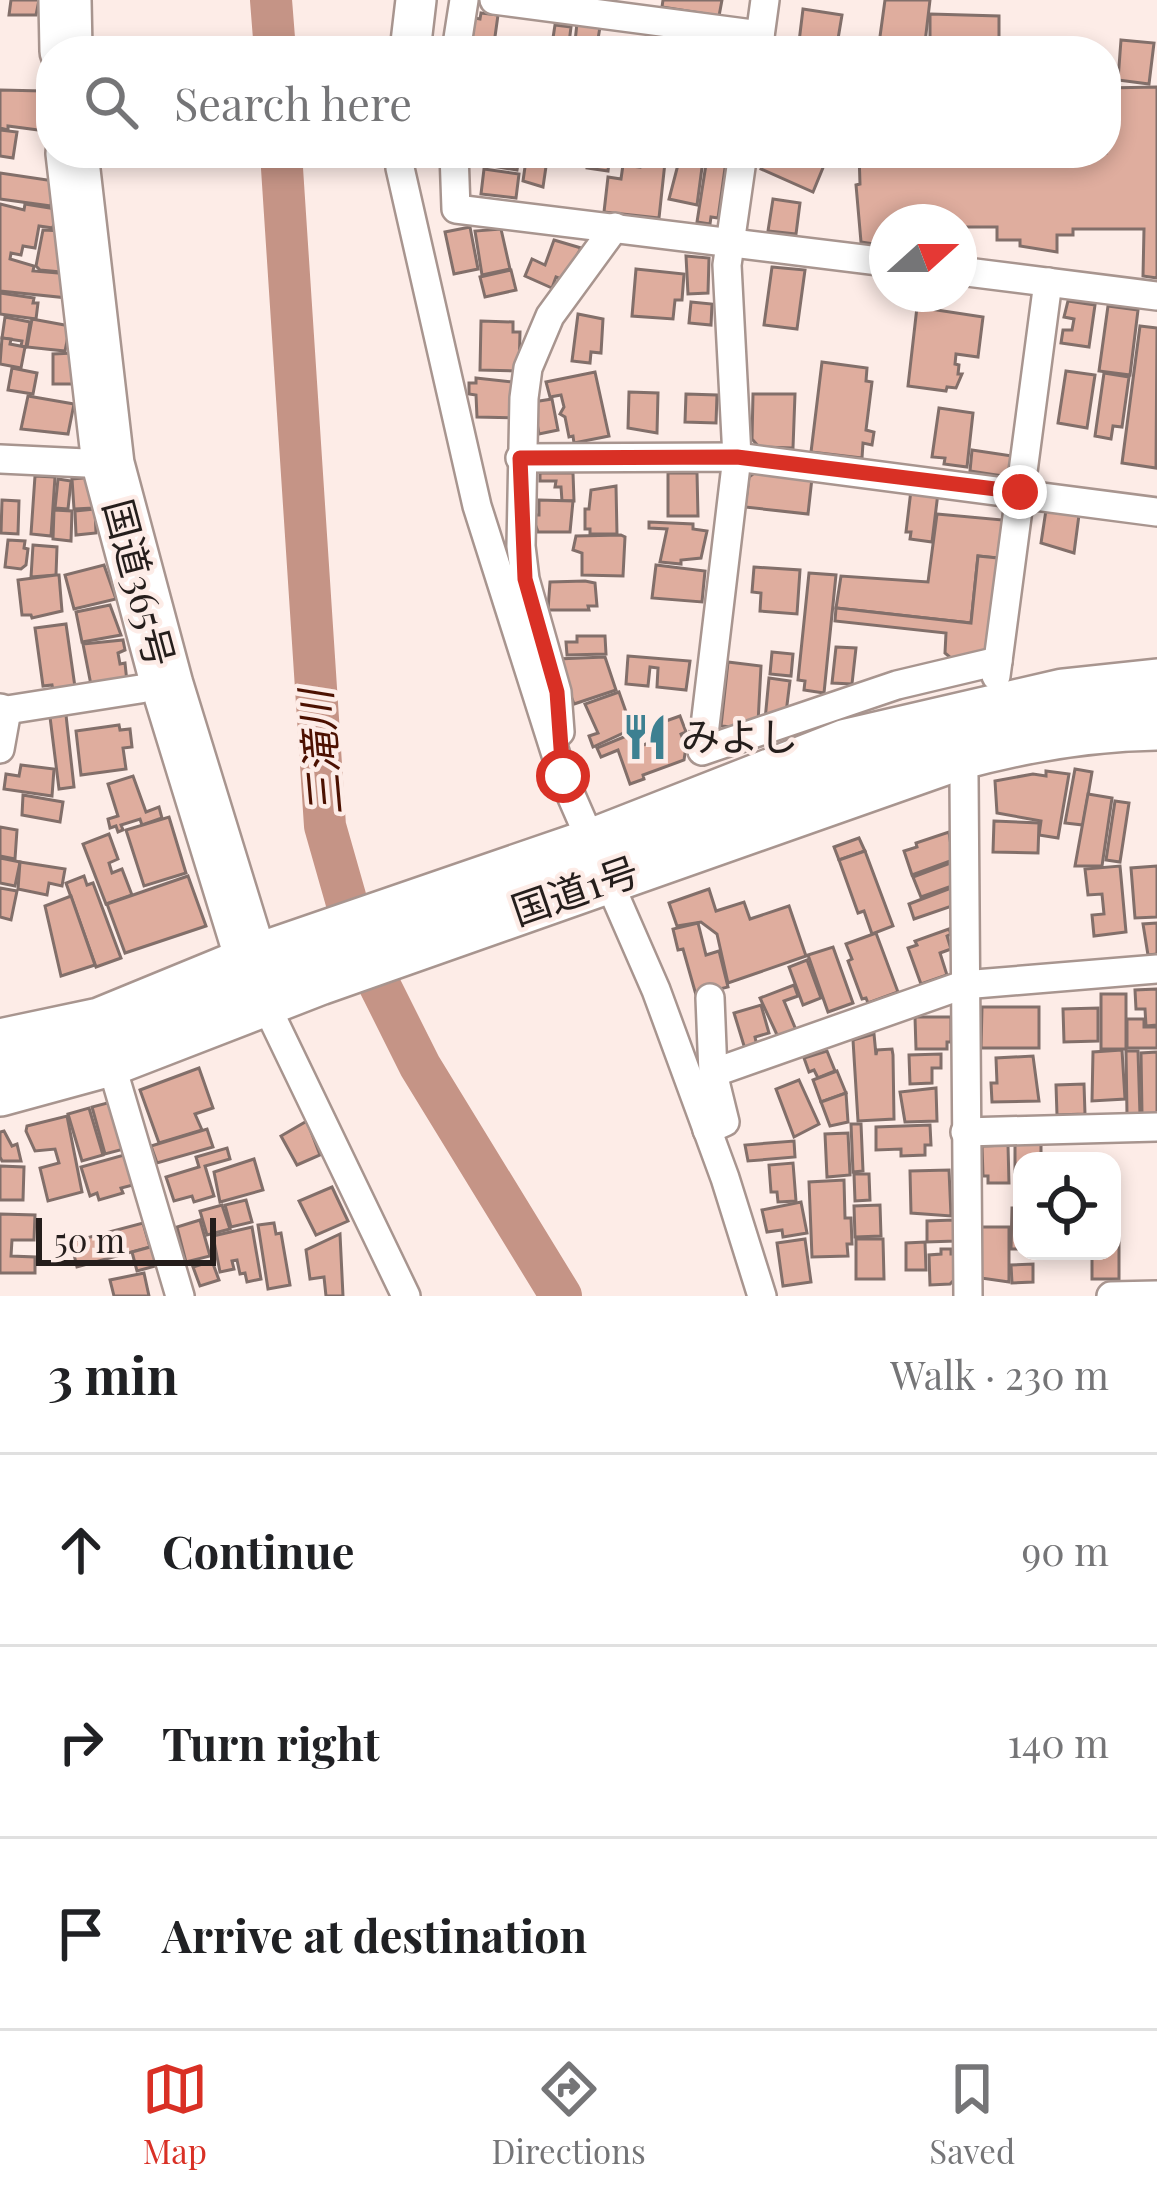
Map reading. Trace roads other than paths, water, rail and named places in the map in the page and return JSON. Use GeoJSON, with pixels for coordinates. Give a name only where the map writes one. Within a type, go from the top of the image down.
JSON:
{"type":"FeatureCollection","features":[{"type":"Feature","properties":{"kind":"highway"},"geometry":{"type":"LineString","coordinates":[[65,0],[66,36]]}},
{"type":"Feature","properties":{"kind":"highway","name":"国道365号"},"geometry":{"type":"LineString","coordinates":[[73,168],[108,464],[166,685],[258,981]]}},
{"type":"Feature","properties":{"kind":"highway","name":"国道1号"},"geometry":{"type":"LineString","coordinates":[[581,869],[847,745],[995,686],[1063,695],[1157,686]]}},
{"type":"Feature","properties":{"kind":"highway","name":"国道1号"},"geometry":{"type":"LineString","coordinates":[[0,1045],[100,1024],[258,981],[581,869],[958,754],[1027,735],[1157,724]]}},
{"type":"Feature","properties":{"kind":"highway","name":"国道1号"},"geometry":{"type":"LineString","coordinates":[[0,1090],[110,1060],[258,981]]}},
{"type":"Feature","properties":{"kind":"street"},"geometry":{"type":"LineString","coordinates":[[412,36],[416,0]]}},
{"type":"Feature","properties":{"kind":"street"},"geometry":{"type":"LineString","coordinates":[[458,36],[464,0]]}},
{"type":"Feature","properties":{"kind":"street"},"geometry":{"type":"LineString","coordinates":[[494,0],[716,36]]}},
{"type":"Feature","properties":{"kind":"street"},"geometry":{"type":"LineString","coordinates":[[760,36],[765,0]]}},
{"type":"Feature","properties":{"kind":"street"},"geometry":{"type":"LineString","coordinates":[[400,168],[477,506],[563,776],[581,869],[707,1130],[762,1296]]}},
{"type":"Feature","properties":{"kind":"street"},"geometry":{"type":"LineString","coordinates":[[455,168],[456,209],[869,260]]}},
{"type":"Feature","properties":{"kind":"street"},"geometry":{"type":"LineString","coordinates":[[741,168],[727,265],[737,457],[702,751],[897,685],[995,686],[1048,282]]}},
{"type":"Feature","properties":{"kind":"street"},"geometry":{"type":"LineString","coordinates":[[563,776],[557,692],[525,579],[520,458],[528,368],[570,284],[614,227]]}},
{"type":"Feature","properties":{"kind":"street"},"geometry":{"type":"LineString","coordinates":[[977,273],[1157,296]]}},
{"type":"Feature","properties":{"kind":"street"},"geometry":{"type":"LineString","coordinates":[[520,458],[737,457],[1157,512]]}},
{"type":"Feature","properties":{"kind":"street"},"geometry":{"type":"LineString","coordinates":[[0,459],[86,464]]}},
{"type":"Feature","properties":{"kind":"street"},"geometry":{"type":"LineString","coordinates":[[0,749],[4,709],[140,689]]}},
{"type":"Feature","properties":{"kind":"street"},"geometry":{"type":"LineString","coordinates":[[958,754],[964,776],[968,1296]]}},
{"type":"Feature","properties":{"kind":"street"},"geometry":{"type":"LineString","coordinates":[[713,1073],[963,985],[1157,969]]}},
{"type":"Feature","properties":{"kind":"street"},"geometry":{"type":"LineString","coordinates":[[258,981],[406,1296]]}},
{"type":"Feature","properties":{"kind":"street"},"geometry":{"type":"LineString","coordinates":[[707,1130],[725,1122],[713,1073],[710,998]]}},
{"type":"Feature","properties":{"kind":"street"},"geometry":{"type":"LineString","coordinates":[[110,1060],[180,1296]]}},
{"type":"Feature","properties":{"kind":"street"},"geometry":{"type":"LineString","coordinates":[[965,1132],[1157,1126]]}},
{"type":"Feature","properties":{"kind":"street"},"geometry":{"type":"LineString","coordinates":[[1111,1296],[1157,1295]]}},
{"type":"Feature","properties":{"kind":"waterway","name":"三滝川"},"geometry":{"type":"LineString","coordinates":[[271,0],[274,36]]}},
{"type":"Feature","properties":{"kind":"waterway","name":"三滝川"},"geometry":{"type":"LineString","coordinates":[[282,168],[325,826],[358,942],[420,1066],[561,1296]]}},
{"type":"Feature","properties":{"kind":"place","name":"みよし"},"geometry":{"type":"Point","coordinates":[645,737]}}]}
